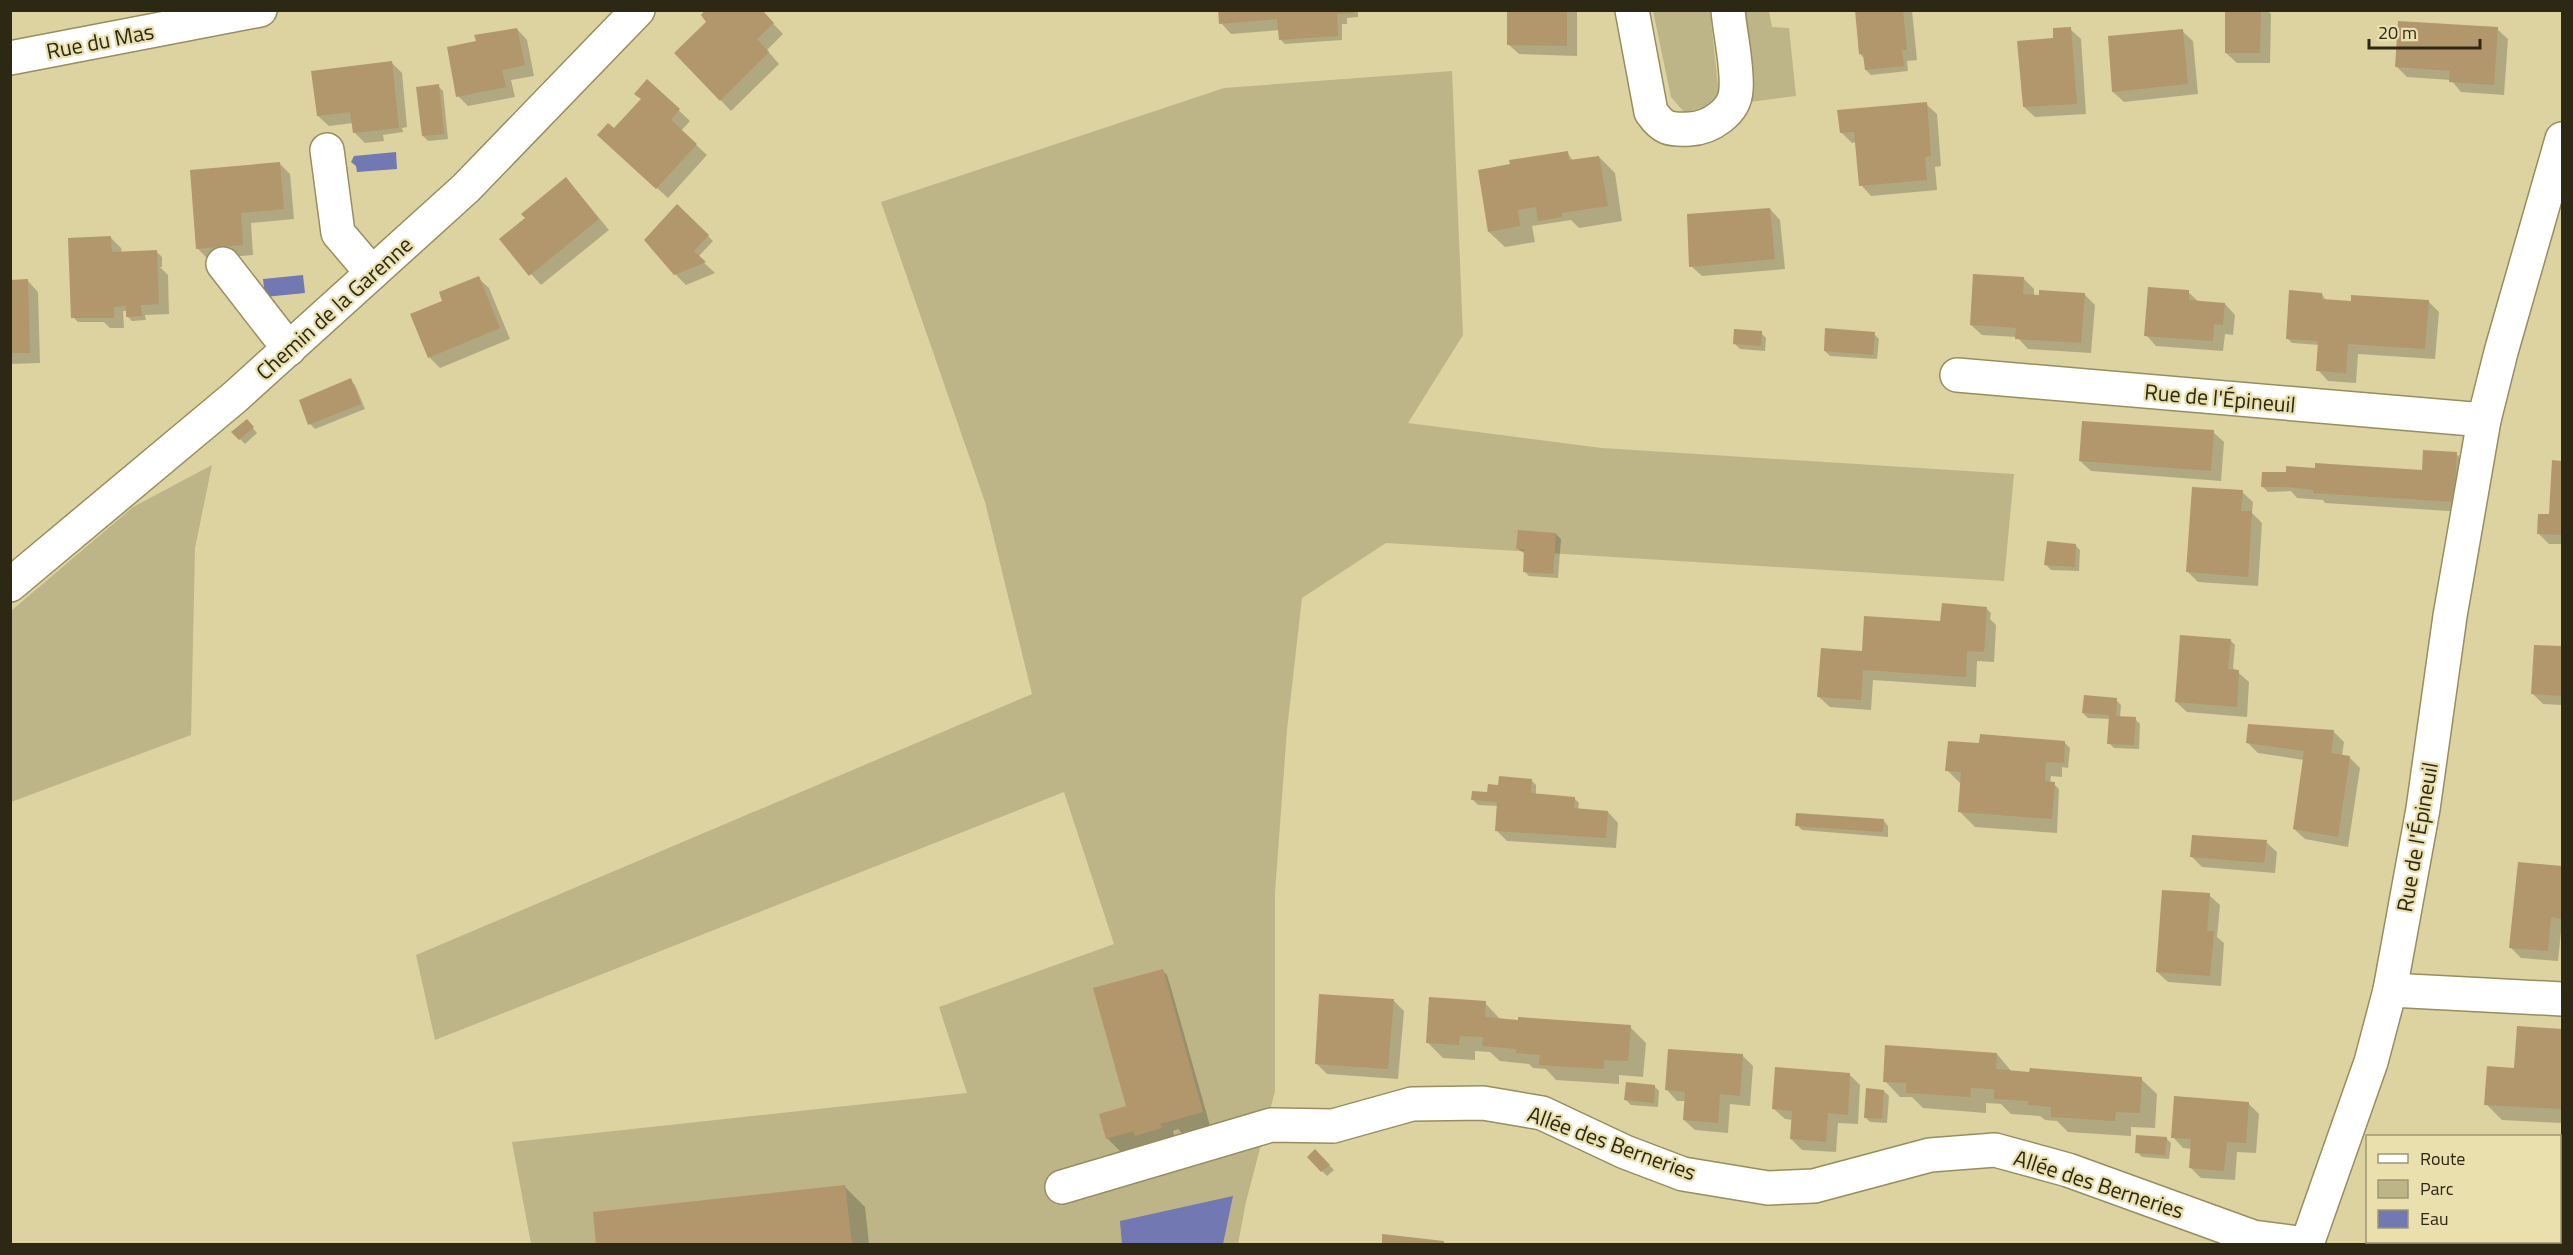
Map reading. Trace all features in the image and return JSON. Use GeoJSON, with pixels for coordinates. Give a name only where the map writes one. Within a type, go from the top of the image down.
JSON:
{"type":"FeatureCollection","features":[{"type":"Feature","properties":{"kind":"street","name":"Rue du Mas"},"geometry":{"type":"LineString","coordinates":[[10,58],[260,10]]}},
{"type":"Feature","properties":{"kind":"street","name":"Chemin de la Garenne"},"geometry":{"type":"LineString","coordinates":[[10,585],[235,397],[466,188],[638,10]]}},
{"type":"Feature","properties":{"kind":"street"},"geometry":{"type":"LineString","coordinates":[[1632,10],[1651,112],[1659,124],[1673,129],[1702,128],[1724,115],[1736,92],[1728,10]]}},
{"type":"Feature","properties":{"kind":"street","name":"Rue de l'Épineuil"},"geometry":{"type":"LineString","coordinates":[[2307,1244],[2371,1062],[2390,990],[2425,800],[2450,616],[2484,420],[2500,352],[2562,139]]}},
{"type":"Feature","properties":{"kind":"street"},"geometry":{"type":"LineString","coordinates":[[327,150],[338,233],[372,273]]}},
{"type":"Feature","properties":{"kind":"street"},"geometry":{"type":"LineString","coordinates":[[223,264],[289,349]]}},
{"type":"Feature","properties":{"kind":"street","name":"Rue de l'Épineuil"},"geometry":{"type":"LineString","coordinates":[[1957,375],[2484,420]]}},
{"type":"Feature","properties":{"kind":"street"},"geometry":{"type":"LineString","coordinates":[[2390,990],[2562,999]]}},
{"type":"Feature","properties":{"kind":"street","name":"Allée des Berneries"},"geometry":{"type":"LineString","coordinates":[[1062,1187],[1271,1125],[1333,1126],[1412,1104],[1483,1103],[1542,1113],[1625,1152],[1683,1174],[1768,1188],[1814,1186],[1930,1155],[1995,1150],[2068,1170],[2253,1237],[2307,1244]]}},
{"type":"Feature","properties":{"kind":"green space"},"geometry":{"type":"Polygon","coordinates":[[[1653,11],[1710,11],[1719,95],[1704,109],[1684,112],[1671,97],[1653,11]]]}},
{"type":"Feature","properties":{"kind":"green space"},"geometry":{"type":"Polygon","coordinates":[[[1739,11],[1769,11],[1772,27],[1789,28],[1796,96],[1750,102],[1739,11]]]}},
{"type":"Feature","properties":{"kind":"green space"},"geometry":{"type":"Polygon","coordinates":[[[1452,71],[1463,335],[1408,423],[1602,448],[2014,474],[2004,581],[1386,543],[1302,598],[1287,730],[1275,892],[1275,1091],[1246,1202],[1238,1244],[531,1244],[512,1142],[967,1093],[939,1007],[1114,944],[1064,792],[435,1040],[416,955],[1032,694],[985,502],[881,202],[1224,88],[1452,71]]]}},
{"type":"Feature","properties":{"kind":"green space"},"geometry":{"type":"Polygon","coordinates":[[[212,465],[195,548],[191,735],[11,802],[11,611],[133,507],[212,465]]]}},
{"type":"Feature","properties":{"kind":"water"},"geometry":{"type":"Polygon","coordinates":[[[396,152],[397,169],[357,172],[356,166],[351,162],[354,156],[396,152]]]}},
{"type":"Feature","properties":{"kind":"water"},"geometry":{"type":"Polygon","coordinates":[[[303,275],[305,293],[265,297],[263,279],[303,275]]]}},
{"type":"Feature","properties":{"kind":"water"},"geometry":{"type":"Polygon","coordinates":[[[1233,1196],[1223,1244],[1122,1244],[1120,1221],[1233,1196]]]}},
{"type":"Feature","properties":{"kind":"building"},"geometry":{"type":"Polygon","coordinates":[[[705,10],[762,10],[774,23],[757,39],[769,52],[720,101],[674,53],[706,22],[701,15],[705,10]]]}},
{"type":"Feature","properties":{"kind":"building"},"geometry":{"type":"Polygon","coordinates":[[[1218,10],[1354,10],[1354,13],[1337,14],[1338,36],[1279,40],[1277,19],[1219,24],[1218,10]]]}},
{"type":"Feature","properties":{"kind":"building"},"geometry":{"type":"Polygon","coordinates":[[[1507,10],[1567,10],[1567,46],[1507,45],[1507,10]]]}},
{"type":"Feature","properties":{"kind":"building"},"geometry":{"type":"Polygon","coordinates":[[[1855,10],[1903,10],[1907,50],[1902,50],[1904,66],[1865,70],[1863,54],[1859,54],[1855,10]]]}},
{"type":"Feature","properties":{"kind":"building"},"geometry":{"type":"Polygon","coordinates":[[[2225,10],[2261,10],[2260,53],[2225,53],[2225,10]]]}},
{"type":"Feature","properties":{"kind":"building"},"geometry":{"type":"Polygon","coordinates":[[[2398,21],[2498,27],[2494,85],[2449,82],[2450,71],[2395,67],[2398,21]]]}},
{"type":"Feature","properties":{"kind":"building"},"geometry":{"type":"Polygon","coordinates":[[[2071,27],[2077,104],[2023,107],[2017,41],[2053,38],[2053,28],[2071,27]]]}},
{"type":"Feature","properties":{"kind":"building"},"geometry":{"type":"Polygon","coordinates":[[[517,28],[525,65],[502,70],[506,87],[456,97],[447,47],[476,41],[474,35],[517,28]]]}},
{"type":"Feature","properties":{"kind":"building"},"geometry":{"type":"Polygon","coordinates":[[[2183,29],[2188,84],[2112,92],[2108,36],[2183,29]]]}},
{"type":"Feature","properties":{"kind":"building"},"geometry":{"type":"Polygon","coordinates":[[[392,61],[399,128],[353,133],[350,112],[317,116],[311,71],[392,61]]]}},
{"type":"Feature","properties":{"kind":"building"},"geometry":{"type":"Polygon","coordinates":[[[647,79],[680,109],[671,120],[697,144],[656,189],[597,135],[608,123],[614,128],[641,99],[634,94],[647,79]]]}},
{"type":"Feature","properties":{"kind":"building"},"geometry":{"type":"Polygon","coordinates":[[[439,84],[444,134],[422,136],[416,87],[439,84]]]}},
{"type":"Feature","properties":{"kind":"building"},"geometry":{"type":"Polygon","coordinates":[[[1927,102],[1931,156],[1925,157],[1927,180],[1859,186],[1854,132],[1840,133],[1837,110],[1927,102]]]}},
{"type":"Feature","properties":{"kind":"building"},"geometry":{"type":"Polygon","coordinates":[[[1568,151],[1569,160],[1599,156],[1608,206],[1562,213],[1562,217],[1538,221],[1536,207],[1518,210],[1520,226],[1488,232],[1478,170],[1510,164],[1509,160],[1568,151]]]}},
{"type":"Feature","properties":{"kind":"building"},"geometry":{"type":"Polygon","coordinates":[[[280,162],[284,209],[241,213],[243,245],[196,249],[190,170],[280,162]]]}},
{"type":"Feature","properties":{"kind":"building"},"geometry":{"type":"Polygon","coordinates":[[[566,177],[599,219],[529,276],[499,239],[525,218],[521,214],[566,177]]]}},
{"type":"Feature","properties":{"kind":"building"},"geometry":{"type":"Polygon","coordinates":[[[677,204],[709,235],[694,251],[706,262],[674,275],[644,240],[677,204]]]}},
{"type":"Feature","properties":{"kind":"building"},"geometry":{"type":"Polygon","coordinates":[[[1770,208],[1775,259],[1689,267],[1687,214],[1770,208]]]}},
{"type":"Feature","properties":{"kind":"building"},"geometry":{"type":"Polygon","coordinates":[[[111,236],[112,252],[157,250],[159,304],[141,305],[142,316],[126,317],[126,306],[114,307],[114,318],[71,318],[68,238],[111,236]]]}},
{"type":"Feature","properties":{"kind":"building"},"geometry":{"type":"Polygon","coordinates":[[[1973,274],[2024,277],[2023,294],[2039,295],[2039,290],[2085,293],[2081,343],[2015,339],[2016,328],[1970,325],[1973,274]]]}},
{"type":"Feature","properties":{"kind":"building"},"geometry":{"type":"Polygon","coordinates":[[[479,276],[500,328],[428,358],[410,314],[442,301],[439,292],[479,276]]]}},
{"type":"Feature","properties":{"kind":"building"},"geometry":{"type":"Polygon","coordinates":[[[28,279],[30,353],[10,353],[10,280],[28,279]]]}},
{"type":"Feature","properties":{"kind":"building"},"geometry":{"type":"Polygon","coordinates":[[[2148,287],[2189,290],[2189,300],[2225,303],[2223,325],[2214,324],[2213,341],[2144,336],[2148,287]]]}},
{"type":"Feature","properties":{"kind":"building"},"geometry":{"type":"Polygon","coordinates":[[[2289,290],[2322,293],[2322,299],[2351,301],[2351,295],[2429,300],[2425,349],[2348,344],[2346,373],[2316,371],[2318,341],[2286,339],[2289,290]]]}},
{"type":"Feature","properties":{"kind":"building"},"geometry":{"type":"Polygon","coordinates":[[[1825,328],[1875,332],[1873,355],[1824,351],[1825,328]]]}},
{"type":"Feature","properties":{"kind":"building"},"geometry":{"type":"Polygon","coordinates":[[[1734,329],[1762,331],[1761,346],[1733,344],[1734,329]]]}},
{"type":"Feature","properties":{"kind":"building"},"geometry":{"type":"Polygon","coordinates":[[[351,378],[361,404],[308,425],[299,400],[351,378]]]}},
{"type":"Feature","properties":{"kind":"building"},"geometry":{"type":"Polygon","coordinates":[[[247,419],[254,427],[239,440],[231,432],[247,419]]]}},
{"type":"Feature","properties":{"kind":"building"},"geometry":{"type":"Polygon","coordinates":[[[2082,421],[2214,430],[2211,471],[2079,461],[2082,421]]]}},
{"type":"Feature","properties":{"kind":"building"},"geometry":{"type":"Polygon","coordinates":[[[2423,450],[2457,452],[2454,502],[2313,493],[2314,490],[2261,487],[2262,472],[2286,472],[2286,466],[2315,468],[2315,463],[2422,470],[2423,450]]]}},
{"type":"Feature","properties":{"kind":"building"},"geometry":{"type":"Polygon","coordinates":[[[2552,460],[2562,461],[2562,535],[2537,534],[2538,514],[2549,514],[2552,460]]]}},
{"type":"Feature","properties":{"kind":"building"},"geometry":{"type":"Polygon","coordinates":[[[2192,487],[2243,490],[2241,511],[2252,511],[2248,577],[2186,572],[2192,487]]]}},
{"type":"Feature","properties":{"kind":"building"},"geometry":{"type":"Polygon","coordinates":[[[1518,530],[1556,533],[1553,574],[1523,572],[1524,549],[1516,549],[1518,530]]]}},
{"type":"Feature","properties":{"kind":"building"},"geometry":{"type":"Polygon","coordinates":[[[2047,541],[2076,544],[2075,567],[2044,565],[2047,541]]]}},
{"type":"Feature","properties":{"kind":"building"},"geometry":{"type":"Polygon","coordinates":[[[1942,603],[1987,607],[1984,652],[1967,651],[1966,677],[1863,670],[1861,700],[1817,697],[1821,648],[1862,651],[1864,616],[1940,621],[1942,603]]]}},
{"type":"Feature","properties":{"kind":"building"},"geometry":{"type":"Polygon","coordinates":[[[2180,635],[2231,639],[2228,669],[2239,670],[2237,707],[2175,702],[2180,635]]]}},
{"type":"Feature","properties":{"kind":"building"},"geometry":{"type":"Polygon","coordinates":[[[2534,645],[2562,646],[2562,696],[2531,694],[2534,645]]]}},
{"type":"Feature","properties":{"kind":"building"},"geometry":{"type":"Polygon","coordinates":[[[2084,695],[2117,698],[2116,716],[2136,717],[2134,745],[2107,744],[2109,715],[2082,713],[2084,695]]]}},
{"type":"Feature","properties":{"kind":"building"},"geometry":{"type":"Polygon","coordinates":[[[2248,724],[2334,730],[2331,753],[2350,756],[2338,837],[2293,829],[2304,751],[2246,743],[2248,724]]]}},
{"type":"Feature","properties":{"kind":"building"},"geometry":{"type":"Polygon","coordinates":[[[1980,734],[2065,741],[2064,763],[2046,762],[2045,781],[2055,782],[2052,819],[1958,812],[1961,772],[1945,771],[1948,741],[1979,743],[1980,734]]]}},
{"type":"Feature","properties":{"kind":"building"},"geometry":{"type":"Polygon","coordinates":[[[1499,776],[1532,779],[1531,793],[1575,797],[1574,808],[1608,811],[1606,838],[1495,831],[1497,802],[1471,800],[1472,791],[1487,792],[1488,784],[1498,785],[1499,776]]]}},
{"type":"Feature","properties":{"kind":"building"},"geometry":{"type":"Polygon","coordinates":[[[1796,813],[1884,819],[1883,832],[1795,826],[1796,813]]]}},
{"type":"Feature","properties":{"kind":"building"},"geometry":{"type":"Polygon","coordinates":[[[2192,835],[2267,840],[2264,863],[2190,857],[2192,835]]]}},
{"type":"Feature","properties":{"kind":"building"},"geometry":{"type":"Polygon","coordinates":[[[2518,862],[2562,866],[2562,919],[2551,917],[2548,951],[2509,948],[2518,862]]]}},
{"type":"Feature","properties":{"kind":"building"},"geometry":{"type":"Polygon","coordinates":[[[2162,890],[2210,893],[2207,931],[2214,931],[2210,976],[2156,972],[2162,890]]]}},
{"type":"Feature","properties":{"kind":"building"},"geometry":{"type":"Polygon","coordinates":[[[1163,969],[1203,1112],[1160,1124],[1162,1128],[1135,1136],[1134,1131],[1106,1139],[1099,1114],[1126,1106],[1093,988],[1163,969]]]}},
{"type":"Feature","properties":{"kind":"building"},"geometry":{"type":"Polygon","coordinates":[[[1319,994],[1394,999],[1388,1069],[1315,1064],[1319,994]]]}},
{"type":"Feature","properties":{"kind":"building"},"geometry":{"type":"Polygon","coordinates":[[[1429,997],[1486,1001],[1485,1017],[1518,1020],[1518,1017],[1631,1025],[1628,1061],[1604,1060],[1604,1069],[1539,1065],[1540,1055],[1516,1053],[1516,1049],[1482,1046],[1483,1037],[1460,1036],[1459,1045],[1426,1043],[1429,997]]]}},
{"type":"Feature","properties":{"kind":"building"},"geometry":{"type":"Polygon","coordinates":[[[2517,1026],[2562,1029],[2562,1109],[2484,1105],[2487,1066],[2514,1068],[2517,1026]]]}},
{"type":"Feature","properties":{"kind":"building"},"geometry":{"type":"Polygon","coordinates":[[[1885,1045],[1997,1053],[1996,1069],[2029,1072],[2030,1068],[2142,1077],[2140,1113],[2116,1112],[2115,1121],[2051,1117],[2051,1107],[2028,1105],[2028,1101],[1994,1099],[1994,1089],[1971,1088],[1970,1097],[1906,1093],[1906,1083],[1883,1082],[1885,1045]]]}},
{"type":"Feature","properties":{"kind":"building"},"geometry":{"type":"Polygon","coordinates":[[[1668,1049],[1743,1054],[1740,1096],[1720,1094],[1718,1123],[1683,1120],[1685,1092],[1665,1090],[1668,1049]]]}},
{"type":"Feature","properties":{"kind":"building"},"geometry":{"type":"Polygon","coordinates":[[[1775,1067],[1850,1073],[1848,1115],[1828,1113],[1826,1142],[1790,1139],[1792,1111],[1772,1109],[1775,1067]]]}},
{"type":"Feature","properties":{"kind":"building"},"geometry":{"type":"Polygon","coordinates":[[[1626,1082],[1655,1085],[1654,1103],[1624,1100],[1626,1082]]]}},
{"type":"Feature","properties":{"kind":"building"},"geometry":{"type":"Polygon","coordinates":[[[1866,1088],[1884,1090],[1882,1119],[1864,1118],[1866,1088]]]}},
{"type":"Feature","properties":{"kind":"building"},"geometry":{"type":"Polygon","coordinates":[[[2174,1096],[2249,1102],[2246,1143],[2227,1142],[2224,1171],[2189,1168],[2191,1139],[2171,1138],[2174,1096]]]}},
{"type":"Feature","properties":{"kind":"building"},"geometry":{"type":"Polygon","coordinates":[[[2136,1135],[2167,1137],[2165,1155],[2135,1153],[2136,1135]]]}},
{"type":"Feature","properties":{"kind":"building"},"geometry":{"type":"Polygon","coordinates":[[[1315,1149],[1330,1165],[1321,1172],[1307,1157],[1315,1149]]]}},
{"type":"Feature","properties":{"kind":"building"},"geometry":{"type":"Polygon","coordinates":[[[2561,1155],[2562,1155],[2561,1238],[2561,1155]]]}},
{"type":"Feature","properties":{"kind":"building"},"geometry":{"type":"Polygon","coordinates":[[[845,1185],[852,1244],[596,1244],[593,1212],[845,1185]]]}},
{"type":"Feature","properties":{"kind":"building"},"geometry":{"type":"Polygon","coordinates":[[[1382,1234],[1444,1241],[1444,1244],[1382,1244],[1382,1234]]]}}]}
